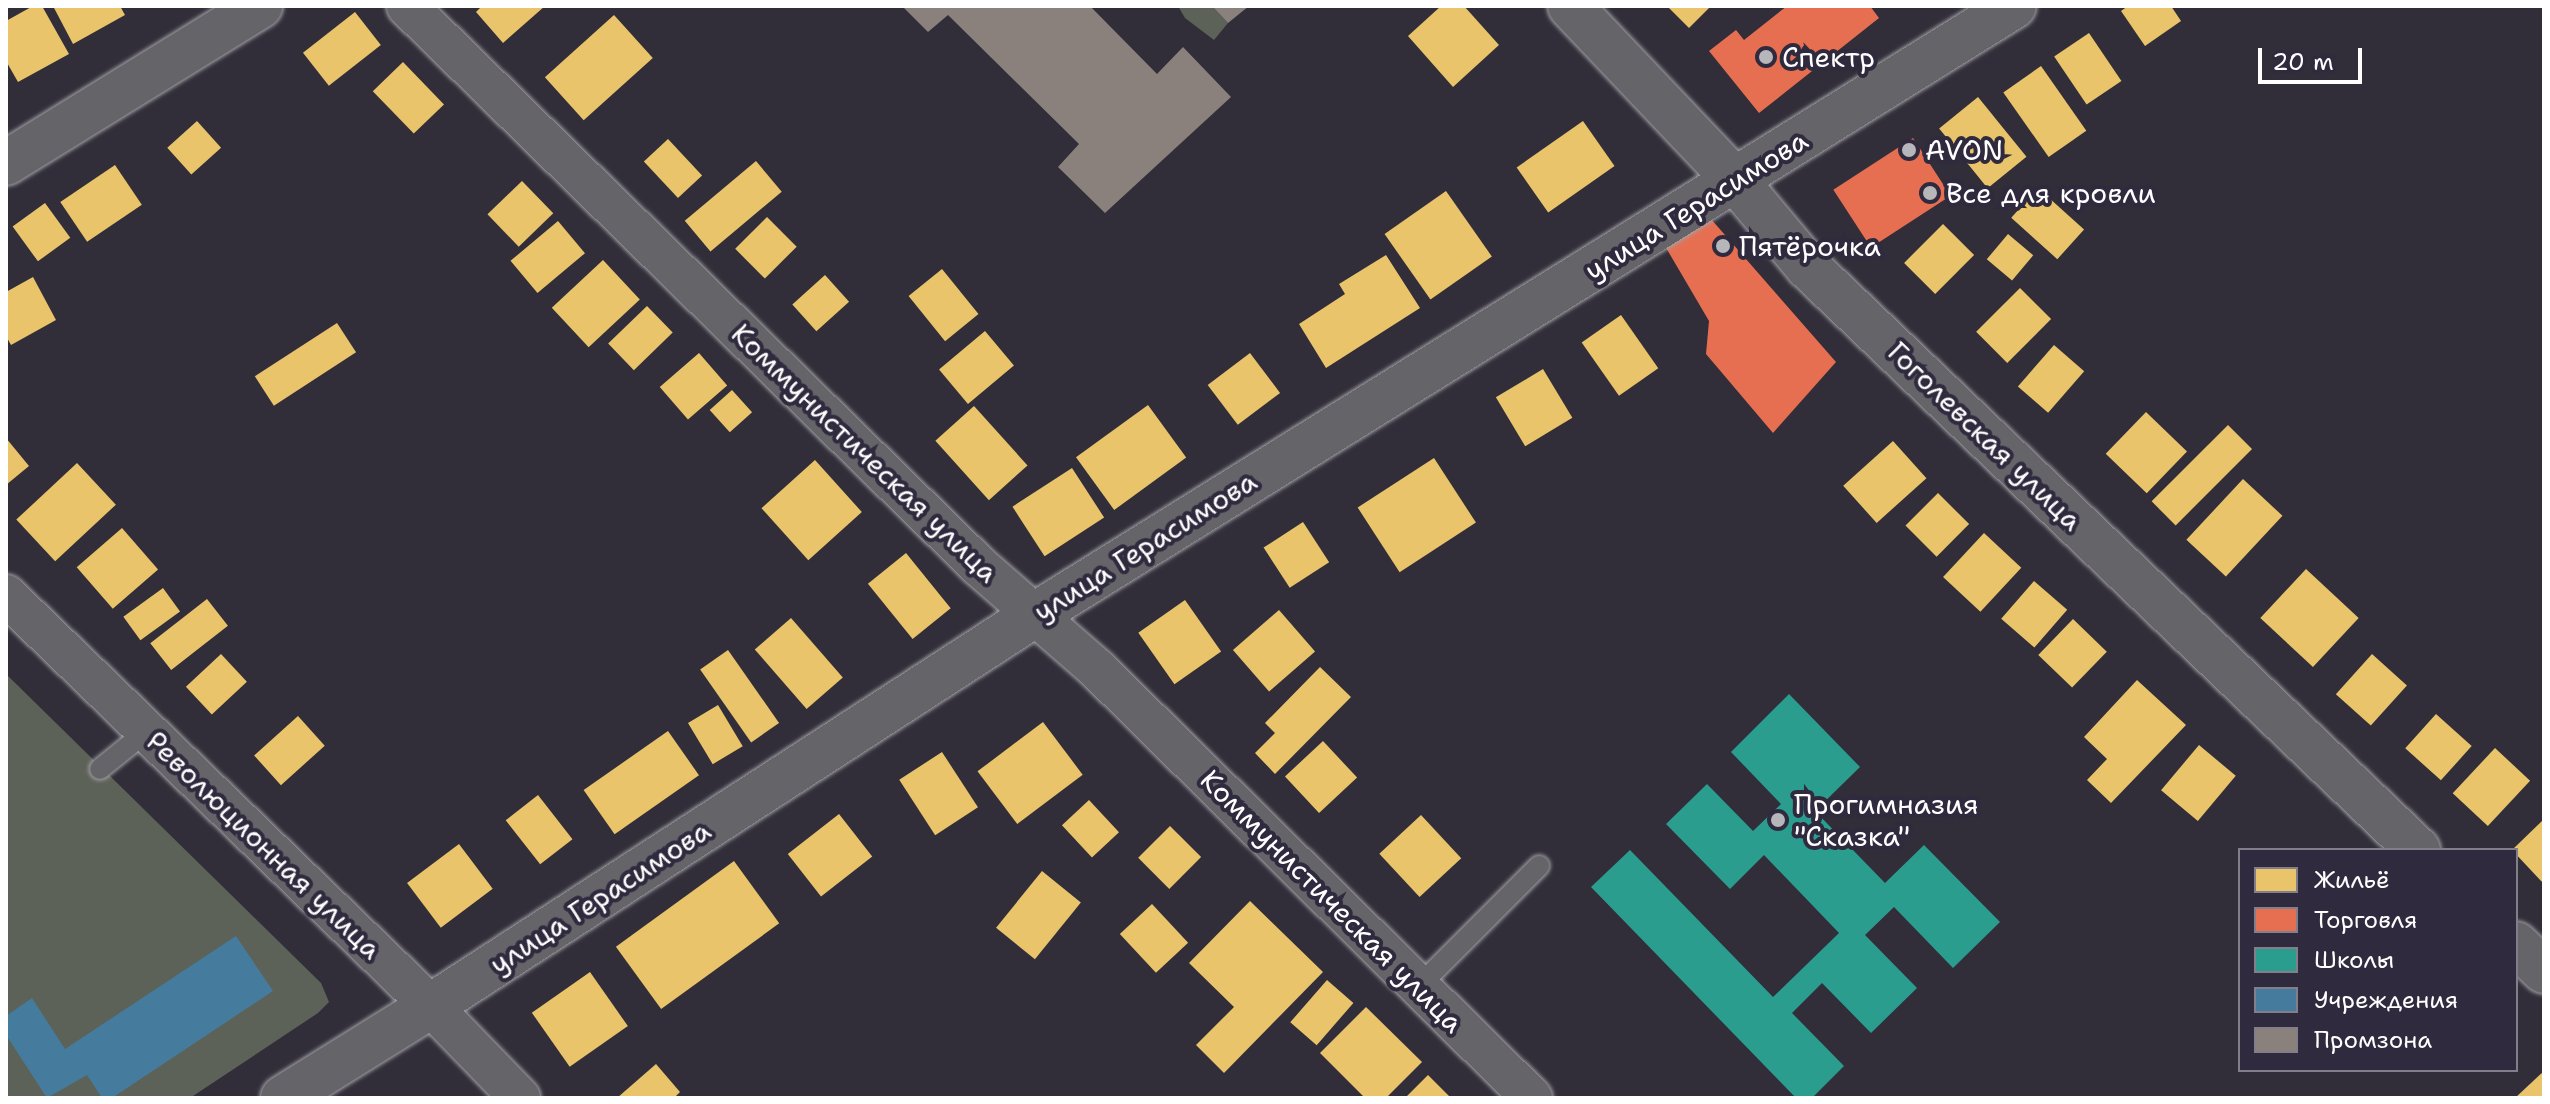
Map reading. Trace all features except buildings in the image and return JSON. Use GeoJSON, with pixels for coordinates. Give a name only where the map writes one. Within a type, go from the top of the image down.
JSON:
{"type":"FeatureCollection","features":[{"type":"Feature","properties":{"kind":"main road"},"geometry":{"type":"LineString","coordinates":[[6,163],[260,6]]}},
{"type":"Feature","properties":{"kind":"main road","name":"Гоголевская улица"},"geometry":{"type":"LineString","coordinates":[[1570,6],[1736,181],[1808,267],[2416,848]]}},
{"type":"Feature","properties":{"kind":"main road","name":"улица Герасимова"},"geometry":{"type":"LineString","coordinates":[[283,1098],[431,1006],[1033,616],[2014,6]]}},
{"type":"Feature","properties":{"kind":"main road"},"geometry":{"type":"LineString","coordinates":[[2518,946],[2544,971]]}},
{"type":"Feature","properties":{"kind":"street","name":"Коммунистическая улица"},"geometry":{"type":"LineString","coordinates":[[407,6],[1033,616],[1097,669],[1532,1098]]}},
{"type":"Feature","properties":{"kind":"street","name":"Революционная улица"},"geometry":{"type":"LineString","coordinates":[[6,595],[431,1006],[520,1098]]}},
{"type":"Feature","properties":{"kind":"lane"},"geometry":{"type":"LineString","coordinates":[[100,769],[147,731]]}},
{"type":"Feature","properties":{"kind":"lane"},"geometry":{"type":"LineString","coordinates":[[1419,986],[1539,866]]}},
{"type":"Feature","properties":{"kind":"shaded area"},"geometry":{"type":"Polygon","coordinates":[[[1178,6],[1212,6],[1228,23],[1214,40],[1185,18],[1178,6]]]}},
{"type":"Feature","properties":{"kind":"shaded area"},"geometry":{"type":"Polygon","coordinates":[[[6,674],[321,983],[329,1002],[318,1013],[190,1098],[6,1098],[6,674]]]}},
{"type":"Feature","properties":{"kind":"place","name":"Спектр"},"geometry":{"type":"Point","coordinates":[1766,57]}},
{"type":"Feature","properties":{"kind":"place","name":"AVON"},"geometry":{"type":"Point","coordinates":[1909,150]}},
{"type":"Feature","properties":{"kind":"place","name":"Все для кровли"},"geometry":{"type":"Point","coordinates":[1930,193]}},
{"type":"Feature","properties":{"kind":"place","name":"Пятёрочка"},"geometry":{"type":"Point","coordinates":[1723,246]}},
{"type":"Feature","properties":{"kind":"place","name":"Прогимназия \"Сказка\""},"geometry":{"type":"Point","coordinates":[1778,820]}}]}
